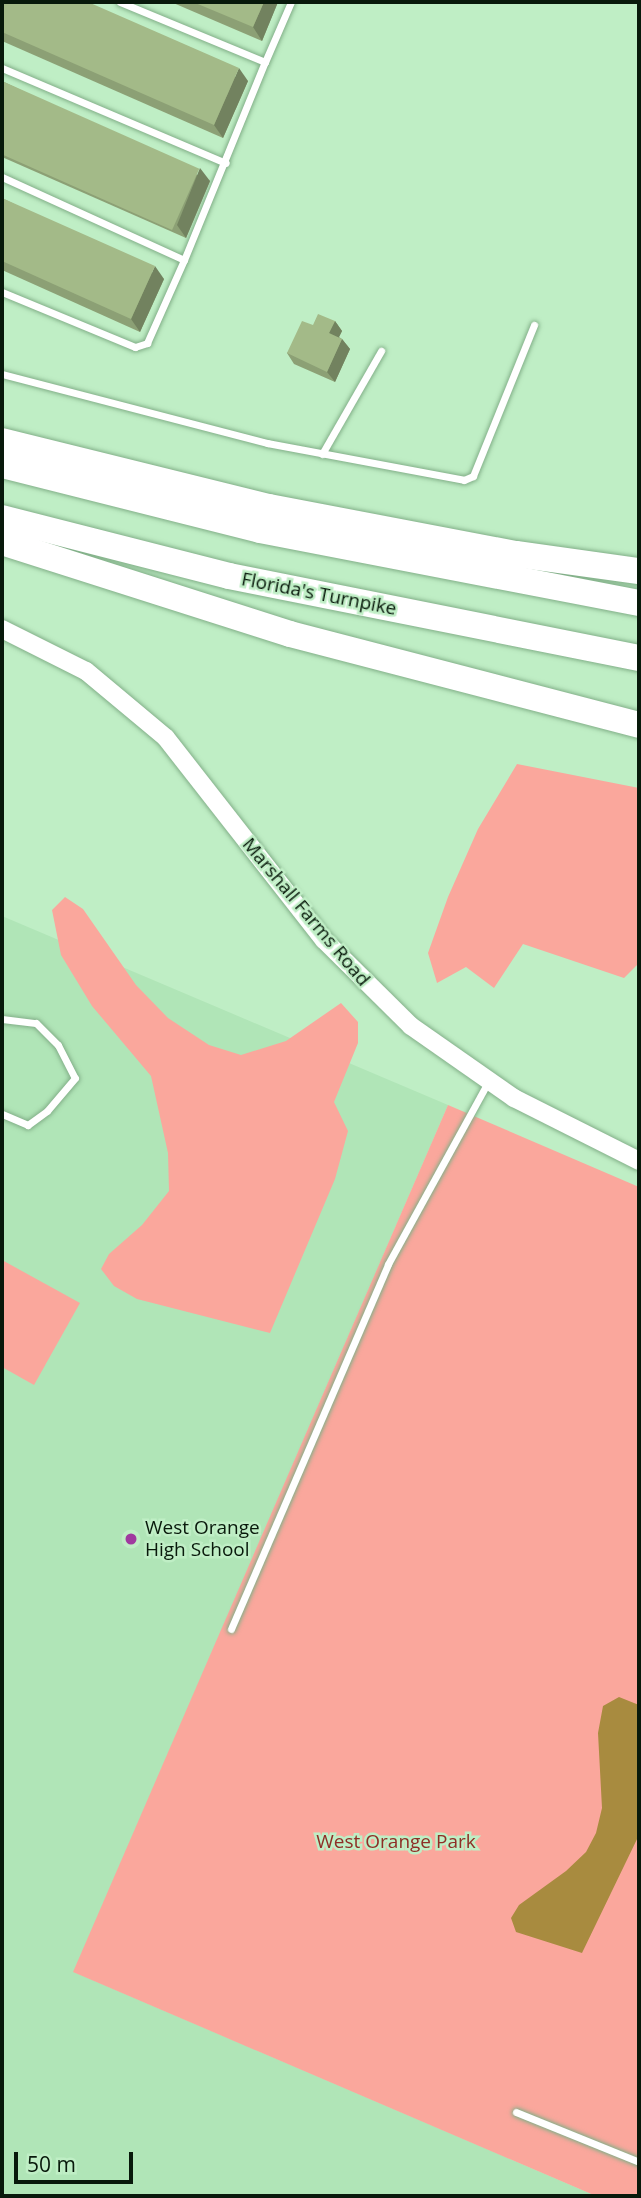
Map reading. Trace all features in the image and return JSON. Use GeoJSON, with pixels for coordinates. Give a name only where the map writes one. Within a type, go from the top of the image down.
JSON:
{"type":"FeatureCollection","features":[{"type":"Feature","properties":{"kind":"highway"},"geometry":{"type":"LineString","coordinates":[[2,441],[269,507],[516,554],[639,571]]}},
{"type":"Feature","properties":{"kind":"highway"},"geometry":{"type":"LineString","coordinates":[[2,465],[260,530],[639,603]]}},
{"type":"Feature","properties":{"kind":"highway","name":"Florida's Turnpike"},"geometry":{"type":"LineString","coordinates":[[2,518],[229,576],[639,658]]}},
{"type":"Feature","properties":{"kind":"highway"},"geometry":{"type":"LineString","coordinates":[[2,542],[303,637],[639,725]]}},
{"type":"Feature","properties":{"kind":"street","name":"Marshall Farms Road"},"geometry":{"type":"LineString","coordinates":[[2,629],[86,671],[148,722],[324,940],[371,991],[411,1026],[489,1082],[639,1161]]}},
{"type":"Feature","properties":{"kind":"lane"},"geometry":{"type":"LineString","coordinates":[[120,2],[265,62]]}},
{"type":"Feature","properties":{"kind":"lane"},"geometry":{"type":"LineString","coordinates":[[2,292],[135,347],[147,343],[226,163],[291,2]]}},
{"type":"Feature","properties":{"kind":"lane"},"geometry":{"type":"LineString","coordinates":[[2,68],[226,163]]}},
{"type":"Feature","properties":{"kind":"lane"},"geometry":{"type":"LineString","coordinates":[[2,177],[184,260]]}},
{"type":"Feature","properties":{"kind":"lane"},"geometry":{"type":"LineString","coordinates":[[2,374],[322,454],[464,480],[473,476],[534,325]]}},
{"type":"Feature","properties":{"kind":"lane"},"geometry":{"type":"LineString","coordinates":[[322,454],[382,351]]}},
{"type":"Feature","properties":{"kind":"lane"},"geometry":{"type":"LineString","coordinates":[[2,1019],[36,1023],[58,1045],[75,1078],[47,1111],[28,1125],[2,1114]]}},
{"type":"Feature","properties":{"kind":"lane"},"geometry":{"type":"LineString","coordinates":[[231,1629],[388,1264],[489,1082]]}},
{"type":"Feature","properties":{"kind":"lane"},"geometry":{"type":"LineString","coordinates":[[516,2112],[639,2162]]}},
{"type":"Feature","properties":{"kind":"shaded area","name":"West Orange High School"},"geometry":{"type":"Polygon","coordinates":[[[2,916],[448,1105],[74,1972],[596,2196],[2,2196],[2,916]]]}},
{"type":"Feature","properties":{"kind":"shaded area"},"geometry":{"type":"Polygon","coordinates":[[[619,1697],[639,1705],[639,1835],[582,1953],[516,1932],[511,1918],[519,1905],[566,1871],[586,1852],[596,1833],[602,1808],[598,1733],[603,1706],[619,1697]]]}},
{"type":"Feature","properties":{"kind":"green space"},"geometry":{"type":"Polygon","coordinates":[[[517,764],[639,788],[639,963],[624,978],[523,944],[494,988],[466,967],[437,983],[428,953],[448,897],[478,829],[517,764]]]}},
{"type":"Feature","properties":{"kind":"green space"},"geometry":{"type":"Polygon","coordinates":[[[65,897],[83,909],[136,985],[168,1018],[209,1045],[241,1055],[286,1041],[341,1003],[358,1022],[358,1043],[334,1102],[348,1131],[335,1179],[270,1333],[137,1299],[114,1286],[101,1269],[109,1254],[142,1225],[169,1191],[168,1153],[151,1076],[92,1006],[61,955],[52,910],[65,897]]]}},
{"type":"Feature","properties":{"kind":"green space","name":"West Orange Park"},"geometry":{"type":"Polygon","coordinates":[[[448,1105],[639,1187],[639,2196],[596,2196],[73,1972],[448,1105]]]}},
{"type":"Feature","properties":{"kind":"green space"},"geometry":{"type":"Polygon","coordinates":[[[2,1260],[80,1303],[34,1385],[2,1367],[2,1260]]]}},
{"type":"Feature","properties":{"kind":"building"},"geometry":{"type":"Polygon","coordinates":[[[2,2],[88,2],[239,68],[214,125],[2,32],[2,2]]]}},
{"type":"Feature","properties":{"kind":"building"},"geometry":{"type":"Polygon","coordinates":[[[193,2],[264,2],[253,27],[193,2]]]}},
{"type":"Feature","properties":{"kind":"building"},"geometry":{"type":"Polygon","coordinates":[[[2,81],[199,169],[172,230],[2,154],[2,81]]]}},
{"type":"Feature","properties":{"kind":"building"},"geometry":{"type":"Polygon","coordinates":[[[2,198],[155,266],[131,319],[2,261],[2,198]]]}},
{"type":"Feature","properties":{"kind":"building"},"geometry":{"type":"Polygon","coordinates":[[[318,314],[335,321],[329,333],[342,339],[327,372],[287,353],[302,321],[313,325],[318,314]]]}},
{"type":"Feature","properties":{"kind":"place","name":"West Orange High School"},"geometry":{"type":"Point","coordinates":[131,1539]}}]}
